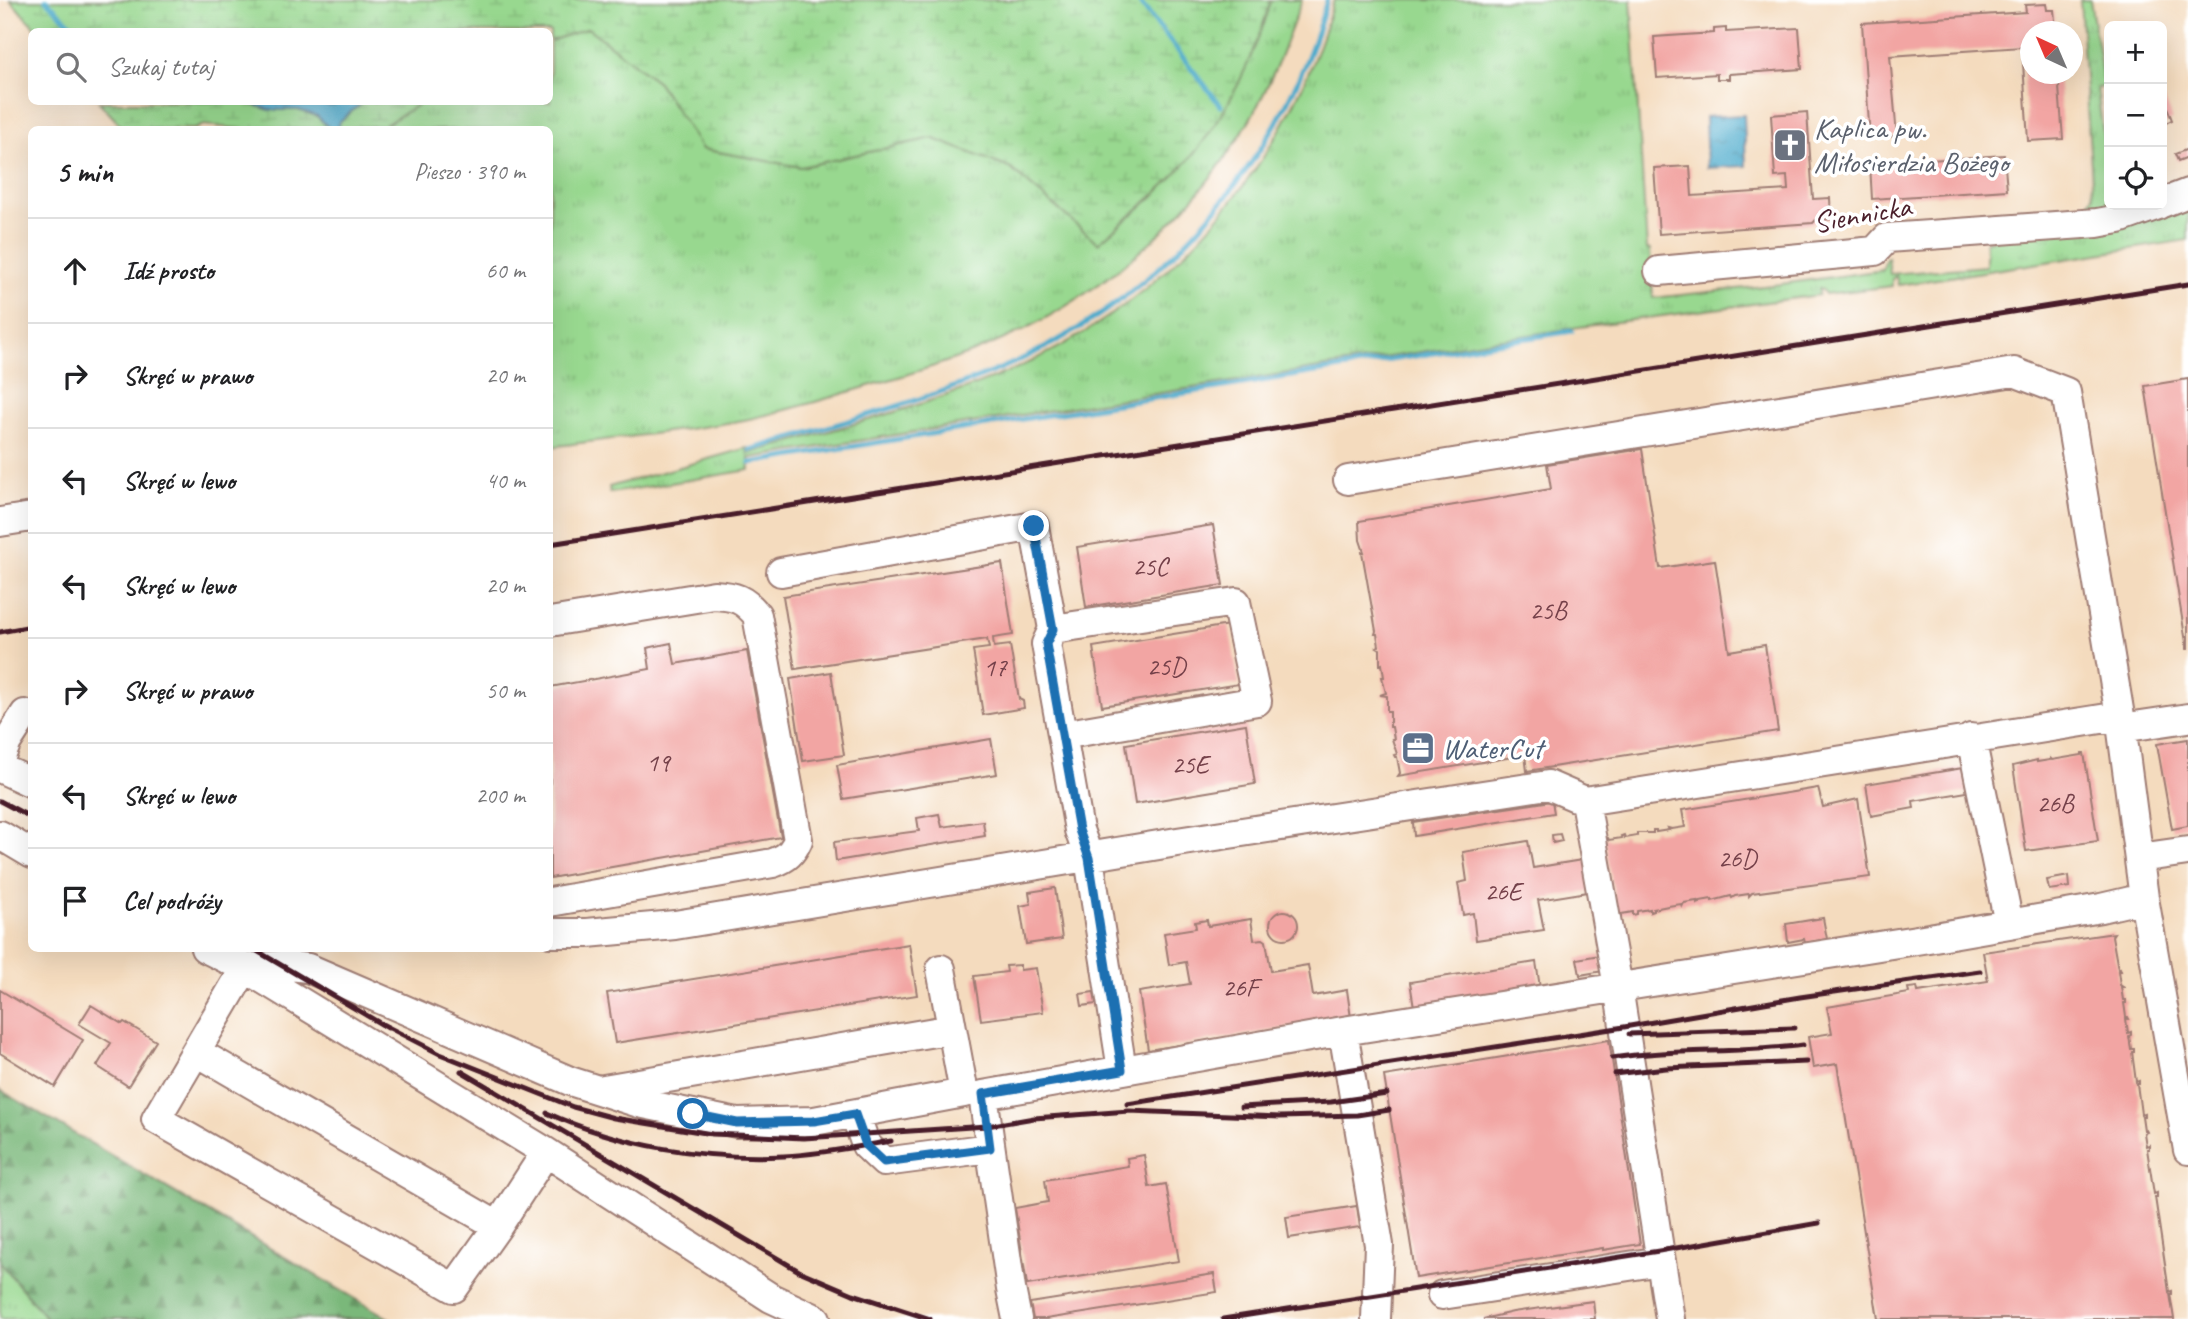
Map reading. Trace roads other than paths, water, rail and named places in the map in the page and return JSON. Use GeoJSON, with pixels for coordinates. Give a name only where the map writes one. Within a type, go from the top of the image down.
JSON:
{"type":"FeatureCollection","features":[{"type":"Feature","properties":{"kind":"street","name":"Siennicka"},"geometry":{"type":"LineString","coordinates":[[2167,201],[2188,193]]}},
{"type":"Feature","properties":{"kind":"street","name":"Siennicka"},"geometry":{"type":"LineString","coordinates":[[1659,271],[1875,251],[1886,238],[2097,223],[2144,210]]}},
{"type":"Feature","properties":{"kind":"street"},"geometry":{"type":"LineString","coordinates":[[1348,480],[2014,372],[2066,392],[2120,722],[2144,898],[2188,1150]]}},
{"type":"Feature","properties":{"kind":"street"},"geometry":{"type":"LineString","coordinates":[[0,522],[28,518]]}},
{"type":"Feature","properties":{"kind":"street"},"geometry":{"type":"LineString","coordinates":[[781,572],[1034,526],[1053,629],[1046,644],[1079,830],[1089,858],[1122,1070]]}},
{"type":"Feature","properties":{"kind":"street"},"geometry":{"type":"LineString","coordinates":[[553,622],[714,595],[737,596],[745,601],[757,615],[798,840],[785,859],[774,863],[553,901]]}},
{"type":"Feature","properties":{"kind":"street"},"geometry":{"type":"LineString","coordinates":[[1053,629],[1236,602],[1257,701],[1062,735]]}},
{"type":"Feature","properties":{"kind":"street"},"geometry":{"type":"LineString","coordinates":[[0,759],[19,717]]}},
{"type":"Feature","properties":{"kind":"street"},"geometry":{"type":"LineString","coordinates":[[553,933],[587,933],[675,925],[1366,812],[1548,785],[1585,801],[1971,738],[2120,722],[2188,718]]}},
{"type":"Feature","properties":{"kind":"street"},"geometry":{"type":"LineString","coordinates":[[1971,738],[2008,924]]}},
{"type":"Feature","properties":{"kind":"street"},"geometry":{"type":"LineString","coordinates":[[0,768],[28,781]]}},
{"type":"Feature","properties":{"kind":"street"},"geometry":{"type":"LineString","coordinates":[[1585,801],[1618,987],[1670,1319]]}},
{"type":"Feature","properties":{"kind":"street"},"geometry":{"type":"LineString","coordinates":[[0,835],[28,852]]}},
{"type":"Feature","properties":{"kind":"street"},"geometry":{"type":"LineString","coordinates":[[2139,858],[2188,851]]}},
{"type":"Feature","properties":{"kind":"street"},"geometry":{"type":"LineString","coordinates":[[1017,1319],[983,1094],[1343,1031],[2008,924],[2144,898]]}},
{"type":"Feature","properties":{"kind":"street"},"geometry":{"type":"LineString","coordinates":[[213,952],[245,968],[545,1152],[771,1298],[816,1319]]}},
{"type":"Feature","properties":{"kind":"street"},"geometry":{"type":"LineString","coordinates":[[245,968],[281,965],[307,968],[570,1081],[639,1103],[737,1123],[814,1121],[964,1093],[941,969]]}},
{"type":"Feature","properties":{"kind":"street"},"geometry":{"type":"LineString","coordinates":[[245,968],[156,1119],[454,1289],[545,1152]]}},
{"type":"Feature","properties":{"kind":"street"},"geometry":{"type":"LineString","coordinates":[[598,1090],[952,1029]]}},
{"type":"Feature","properties":{"kind":"street"},"geometry":{"type":"LineString","coordinates":[[1343,1031],[1379,1245],[1376,1319]]}},
{"type":"Feature","properties":{"kind":"street"},"geometry":{"type":"LineString","coordinates":[[197,1052],[498,1226]]}},
{"type":"Feature","properties":{"kind":"street"},"geometry":{"type":"LineString","coordinates":[[855,1114],[866,1145],[884,1162],[990,1148]]}},
{"type":"Feature","properties":{"kind":"street"},"geometry":{"type":"LineString","coordinates":[[1442,1295],[1661,1261]]}},
{"type":"Feature","properties":{"kind":"water"},"geometry":{"type":"Polygon","coordinates":[[[255,105],[359,105],[340,121],[338,126],[327,126],[317,116],[298,110],[270,110],[255,105]]]}},
{"type":"Feature","properties":{"kind":"water"},"geometry":{"type":"Polygon","coordinates":[[[1744,115],[1746,166],[1707,168],[1705,117],[1744,115]]]}},
{"type":"Feature","properties":{"kind":"waterway"},"geometry":{"type":"LineString","coordinates":[[46,0],[75,28]]}},
{"type":"Feature","properties":{"kind":"waterway"},"geometry":{"type":"LineString","coordinates":[[1138,0],[1221,106]]}},
{"type":"Feature","properties":{"kind":"waterway"},"geometry":{"type":"LineString","coordinates":[[750,450],[971,381],[1059,340],[1112,306],[1161,266],[1206,221],[1245,171],[1279,117],[1306,60],[1327,0]]}},
{"type":"Feature","properties":{"kind":"waterway"},"geometry":{"type":"LineString","coordinates":[[750,463],[1572,331]]}},
{"type":"Feature","properties":{"kind":"railway"},"geometry":{"type":"LineString","coordinates":[[553,544],[2188,284]]}},
{"type":"Feature","properties":{"kind":"railway"},"geometry":{"type":"LineString","coordinates":[[0,632],[28,627]]}},
{"type":"Feature","properties":{"kind":"railway"},"geometry":{"type":"LineString","coordinates":[[0,801],[28,816]]}},
{"type":"Feature","properties":{"kind":"railway"},"geometry":{"type":"LineString","coordinates":[[259,952],[388,1028]]}},
{"type":"Feature","properties":{"kind":"railway"},"geometry":{"type":"LineString","coordinates":[[1127,1104],[1980,971]]}},
{"type":"Feature","properties":{"kind":"railway"},"geometry":{"type":"LineString","coordinates":[[380,1023],[440,1054],[573,1107],[614,1118],[712,1134],[804,1138],[987,1126],[1034,1118],[1129,1111],[1280,1117],[1357,1115],[1389,1110]]}},
{"type":"Feature","properties":{"kind":"railway"},"geometry":{"type":"LineString","coordinates":[[1629,1034],[1794,1028]]}},
{"type":"Feature","properties":{"kind":"railway"},"geometry":{"type":"LineString","coordinates":[[1612,1058],[1803,1045]]}},
{"type":"Feature","properties":{"kind":"railway"},"geometry":{"type":"LineString","coordinates":[[1614,1074],[1666,1068],[1806,1062]]}},
{"type":"Feature","properties":{"kind":"railway"},"geometry":{"type":"LineString","coordinates":[[461,1071],[799,1271],[853,1294],[930,1319]]}},
{"type":"Feature","properties":{"kind":"railway"},"geometry":{"type":"LineString","coordinates":[[1241,1107],[1331,1102],[1387,1094]]}},
{"type":"Feature","properties":{"kind":"railway"},"geometry":{"type":"LineString","coordinates":[[547,1113],[633,1142],[724,1156],[797,1155],[891,1141]]}},
{"type":"Feature","properties":{"kind":"railway"},"geometry":{"type":"LineString","coordinates":[[1223,1319],[1659,1251],[1819,1223]]}},
{"type":"Feature","properties":{"kind":"place","name":"Kaplica pw. Miłosierdzia Bożego"},"geometry":{"type":"Point","coordinates":[1790,145]}},
{"type":"Feature","properties":{"kind":"place","name":"WaterCut"},"geometry":{"type":"Point","coordinates":[1418,748]}}]}
